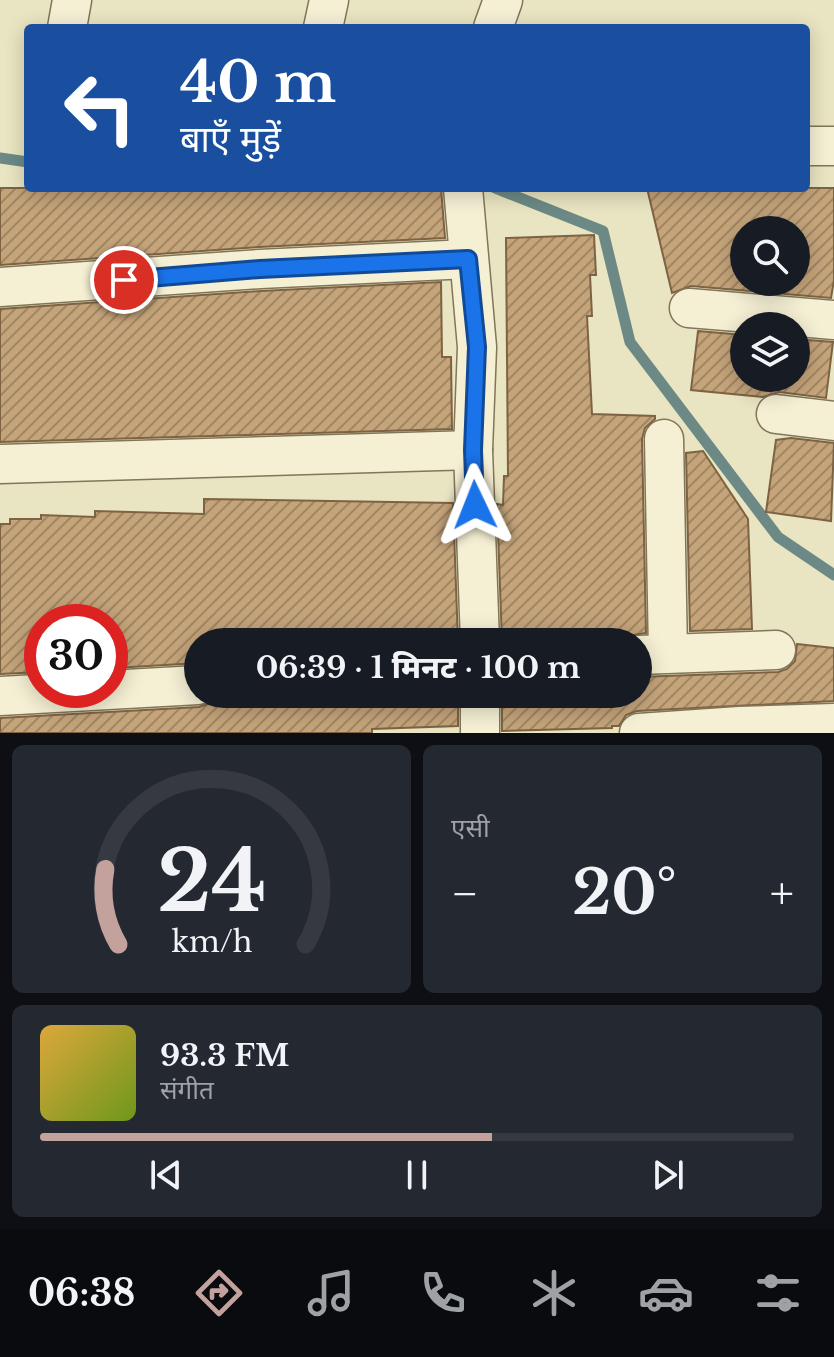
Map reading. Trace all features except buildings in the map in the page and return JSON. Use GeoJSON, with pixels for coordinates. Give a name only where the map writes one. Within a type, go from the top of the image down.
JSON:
{"type":"FeatureCollection","features":[{"type":"Feature","properties":{"kind":"street"},"geometry":{"type":"LineString","coordinates":[[68,24],[72,0]]}},
{"type":"Feature","properties":{"kind":"street"},"geometry":{"type":"LineString","coordinates":[[324,24],[329,0]]}},
{"type":"Feature","properties":{"kind":"street"},"geometry":{"type":"LineString","coordinates":[[494,24],[503,0]]}},
{"type":"Feature","properties":{"kind":"street"},"geometry":{"type":"LineString","coordinates":[[810,146],[834,146]]}},
{"type":"Feature","properties":{"kind":"street"},"geometry":{"type":"LineString","coordinates":[[463,192],[477,347],[473,450],[479,628]]}},
{"type":"Feature","properties":{"kind":"street"},"geometry":{"type":"LineString","coordinates":[[0,287],[260,269],[468,259]]}},
{"type":"Feature","properties":{"kind":"street"},"geometry":{"type":"LineString","coordinates":[[689,308],[834,320]]}},
{"type":"Feature","properties":{"kind":"street"},"geometry":{"type":"LineString","coordinates":[[776,414],[834,421]]}},
{"type":"Feature","properties":{"kind":"street"},"geometry":{"type":"LineString","coordinates":[[664,439],[653,654],[776,650]]}},
{"type":"Feature","properties":{"kind":"street"},"geometry":{"type":"LineString","coordinates":[[0,464],[473,450]]}},
{"type":"Feature","properties":{"kind":"street"},"geometry":{"type":"LineString","coordinates":[[0,696],[184,686]]}},
{"type":"Feature","properties":{"kind":"street"},"geometry":{"type":"LineString","coordinates":[[480,708],[480,733]]}},
{"type":"Feature","properties":{"kind":"street"},"geometry":{"type":"LineString","coordinates":[[639,733],[834,723]]}},
{"type":"Feature","properties":{"kind":"waterway"},"geometry":{"type":"LineString","coordinates":[[0,158],[24,161]]}},
{"type":"Feature","properties":{"kind":"waterway"},"geometry":{"type":"LineString","coordinates":[[505,192],[603,231],[630,342],[778,537],[834,575]]}},
{"type":"Feature","properties":{"kind":"route"},"geometry":{"type":"LineString","coordinates":[[124,280],[207,272],[468,259],[477,347],[473,450],[475,505]]}}]}
